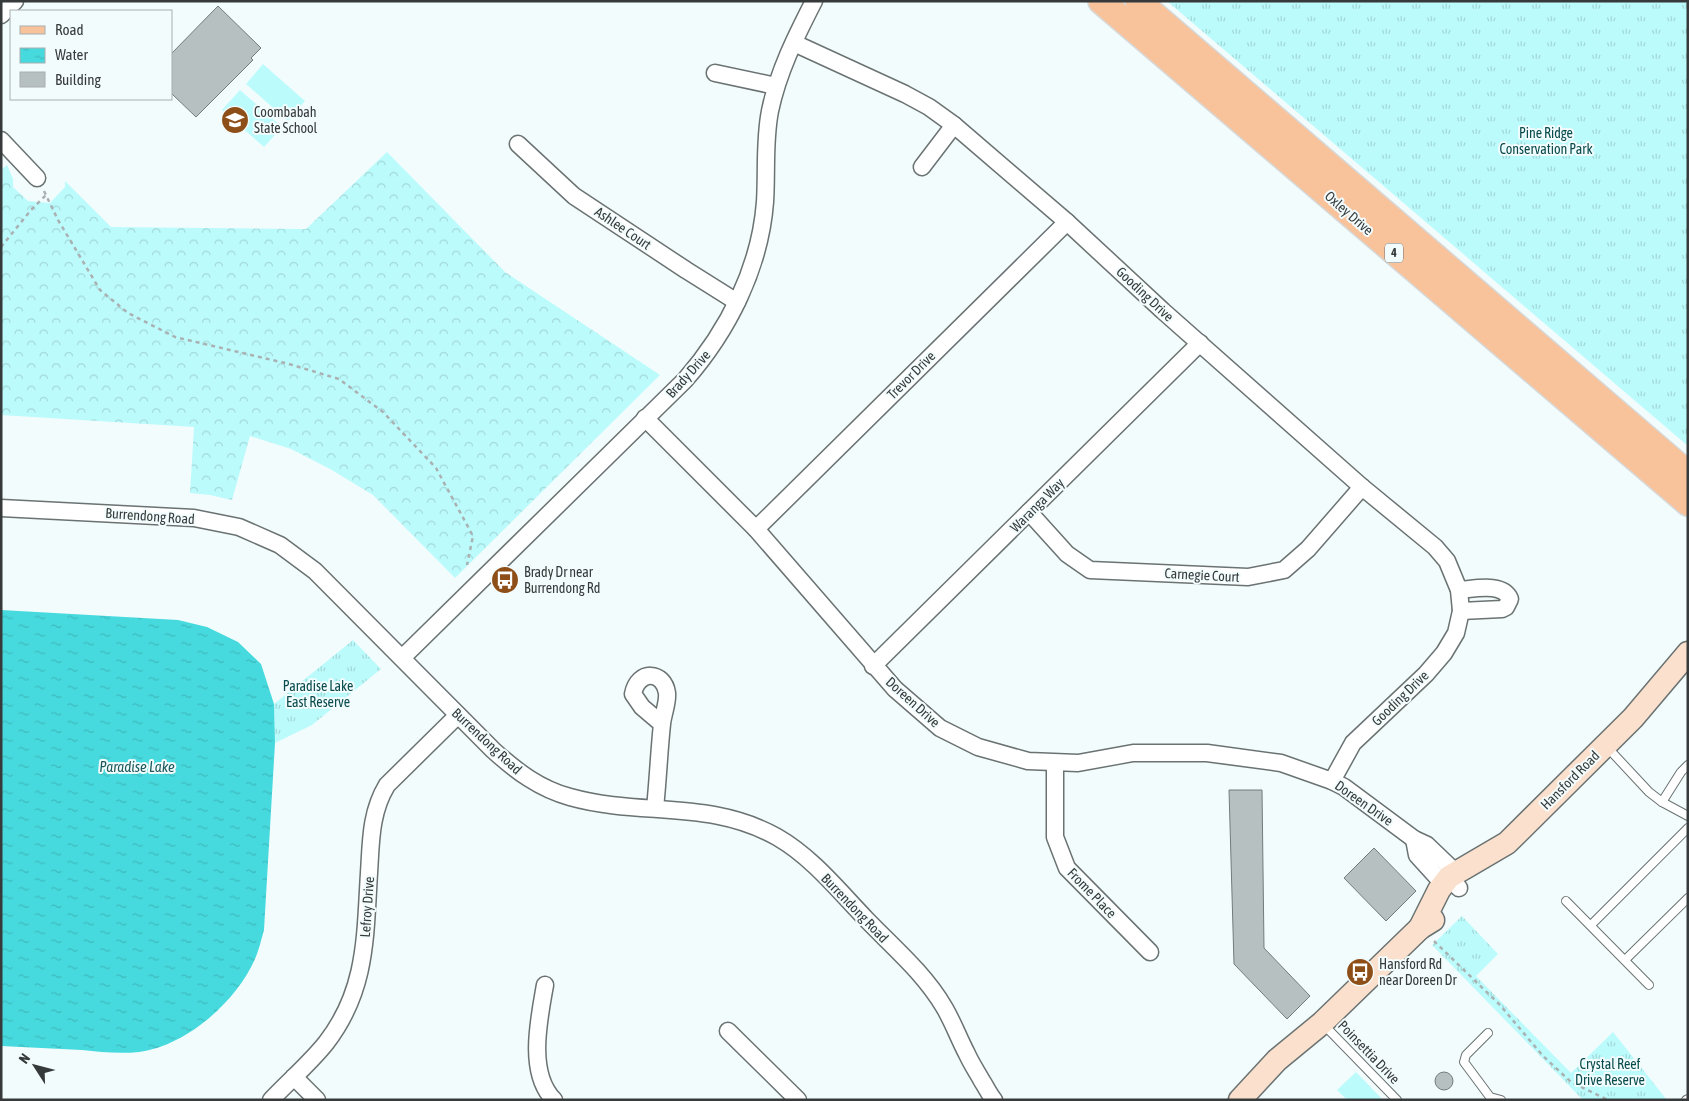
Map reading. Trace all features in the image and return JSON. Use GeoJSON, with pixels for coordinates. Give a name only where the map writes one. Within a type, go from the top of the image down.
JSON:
{"type":"FeatureCollection","features":[{"type":"Feature","properties":{"kind":"main road","name":"Oxley Drive"},"geometry":{"type":"LineString","coordinates":[[1101,1],[1688,503]]}},
{"type":"Feature","properties":{"kind":"main road","name":"Oxley Drive"},"geometry":{"type":"LineString","coordinates":[[1138,1],[1688,474]]}},
{"type":"Feature","properties":{"kind":"street"},"geometry":{"type":"LineString","coordinates":[[1,15],[15,1]]}},
{"type":"Feature","properties":{"kind":"street","name":"Brady Drive"},"geometry":{"type":"LineString","coordinates":[[403,657],[685,380],[702,361],[721,332],[737,302],[754,256],[761,228],[765,204],[768,126],[776,86],[814,1]]}},
{"type":"Feature","properties":{"kind":"street","name":"Gooding Drive"},"geometry":{"type":"LineString","coordinates":[[794,43],[905,94],[929,107],[954,125],[1067,222],[1362,487],[1435,547],[1447,562],[1459,590],[1461,612],[1456,632],[1444,653],[1426,674],[1353,743],[1332,781]]}},
{"type":"Feature","properties":{"kind":"street"},"geometry":{"type":"LineString","coordinates":[[715,73],[776,86]]}},
{"type":"Feature","properties":{"kind":"street"},"geometry":{"type":"LineString","coordinates":[[922,167],[954,125]]}},
{"type":"Feature","properties":{"kind":"street"},"geometry":{"type":"LineString","coordinates":[[1,140],[37,178]]}},
{"type":"Feature","properties":{"kind":"street","name":"Ashlee Court"},"geometry":{"type":"LineString","coordinates":[[518,144],[574,196],[737,302]]}},
{"type":"Feature","properties":{"kind":"street","name":"Trevor Drive"},"geometry":{"type":"LineString","coordinates":[[756,529],[1067,222]]}},
{"type":"Feature","properties":{"kind":"street","name":"Waranga Way"},"geometry":{"type":"LineString","coordinates":[[873,666],[1200,343]]}},
{"type":"Feature","properties":{"kind":"street","name":"Doreen Drive"},"geometry":{"type":"LineString","coordinates":[[645,418],[756,529],[873,666],[895,689],[940,728],[986,750],[1028,762],[1078,764],[1133,753],[1207,753],[1281,763],[1344,787],[1414,839],[1418,855],[1437,876],[1454,882]]}},
{"type":"Feature","properties":{"kind":"street","name":"Carnegie Court"},"geometry":{"type":"LineString","coordinates":[[1029,512],[1067,554],[1090,570],[1248,577],[1284,570],[1308,549],[1362,487]]}},
{"type":"Feature","properties":{"kind":"street","name":"Burrendong Road"},"geometry":{"type":"LineString","coordinates":[[1,508],[194,518],[239,527],[280,545],[315,571],[403,657],[493,750],[516,770],[550,790],[588,801],[704,812],[743,822],[778,838],[804,856],[927,982],[948,1014],[991,1099]]}},
{"type":"Feature","properties":{"kind":"street"},"geometry":{"type":"LineString","coordinates":[[1459,590],[1500,589],[1508,594],[1510,599],[1506,607],[1502,609],[1461,612]]}},
{"type":"Feature","properties":{"kind":"street","name":"Hansford Road"},"geometry":{"type":"LineString","coordinates":[[1240,1100],[1277,1060],[1322,1023],[1420,928],[1440,913],[1454,882],[1478,875],[1490,865],[1507,842],[1633,718],[1688,653]]}},
{"type":"Feature","properties":{"kind":"street","name":"Hansford Road"},"geometry":{"type":"LineString","coordinates":[[1633,718],[1688,676]]}},
{"type":"Feature","properties":{"kind":"street","name":"Lefroy Drive"},"geometry":{"type":"LineString","coordinates":[[270,1100],[333,1034],[348,1008],[360,977],[373,821],[381,795],[392,780],[458,715]]}},
{"type":"Feature","properties":{"kind":"street"},"geometry":{"type":"LineString","coordinates":[[655,808],[662,724]]}},
{"type":"Feature","properties":{"kind":"street","name":"Frome Place"},"geometry":{"type":"LineString","coordinates":[[1055,762],[1055,837],[1067,868],[1150,952]]}},
{"type":"Feature","properties":{"kind":"street"},"geometry":{"type":"LineString","coordinates":[[545,985],[536,1037],[538,1065],[548,1093],[554,1100]]}},
{"type":"Feature","properties":{"kind":"street","name":"Hansford Road"},"geometry":{"type":"LineString","coordinates":[[1250,1100],[1305,1048],[1322,1023]]}},
{"type":"Feature","properties":{"kind":"street"},"geometry":{"type":"LineString","coordinates":[[728,1032],[798,1100]]}},
{"type":"Feature","properties":{"kind":"street"},"geometry":{"type":"LineString","coordinates":[[294,1077],[317,1100]]}},
{"type":"Feature","properties":{"kind":"lane"},"geometry":{"type":"LineString","coordinates":[[1606,745],[1644,787],[1662,802],[1688,816]]}},
{"type":"Feature","properties":{"kind":"lane"},"geometry":{"type":"LineString","coordinates":[[1662,802],[1681,772],[1688,765]]}},
{"type":"Feature","properties":{"kind":"lane"},"geometry":{"type":"LineString","coordinates":[[1591,925],[1688,828]]}},
{"type":"Feature","properties":{"kind":"lane"},"geometry":{"type":"LineString","coordinates":[[1625,960],[1688,898]]}},
{"type":"Feature","properties":{"kind":"lane"},"geometry":{"type":"LineString","coordinates":[[1566,900],[1649,985]]}},
{"type":"Feature","properties":{"kind":"lane","name":"Poinsettia Drive"},"geometry":{"type":"LineString","coordinates":[[1322,1023],[1397,1100]]}},
{"type":"Feature","properties":{"kind":"lane"},"geometry":{"type":"LineString","coordinates":[[1488,1033],[1466,1055],[1464,1062],[1490,1097]]}},
{"type":"Feature","properties":{"kind":"lane"},"geometry":{"type":"LineString","coordinates":[[1480,1100],[1490,1097],[1501,1100]]}},
{"type":"Feature","properties":{"kind":"path"},"geometry":{"type":"LineString","coordinates":[[37,178],[58,220],[100,290],[128,313],[175,337],[289,364],[339,379],[383,412],[436,468],[473,536],[468,565]]}},
{"type":"Feature","properties":{"kind":"path"},"geometry":{"type":"LineString","coordinates":[[1,247],[31,210],[46,195]]}},
{"type":"Feature","properties":{"kind":"path"},"geometry":{"type":"LineString","coordinates":[[1420,928],[1500,1005],[1543,1056],[1571,1082],[1608,1100]]}},
{"type":"Feature","properties":{"kind":"green space","name":"Pine Ridge Conservation Park"},"geometry":{"type":"Polygon","coordinates":[[[1167,1],[1688,1],[1688,446],[1167,1]]]}},
{"type":"Feature","properties":{"kind":"green space"},"geometry":{"type":"Polygon","coordinates":[[[263,64],[305,101],[288,121],[246,84],[263,64]]]}},
{"type":"Feature","properties":{"kind":"green space"},"geometry":{"type":"Polygon","coordinates":[[[240,90],[282,127],[264,147],[222,110],[240,90]]]}},
{"type":"Feature","properties":{"kind":"green space"},"geometry":{"type":"Polygon","coordinates":[[[387,152],[505,272],[660,375],[455,578],[373,495],[330,469],[291,449],[250,436],[232,500],[190,493],[194,427],[1,415],[1,170],[7,165],[13,179],[13,187],[28,201],[50,203],[65,187],[65,181],[111,227],[306,229],[387,152]]]}},
{"type":"Feature","properties":{"kind":"green space","name":"Paradise Lake East Reserve"},"geometry":{"type":"Polygon","coordinates":[[[353,640],[381,669],[312,725],[275,743],[274,704],[353,640]]]}},
{"type":"Feature","properties":{"kind":"green space","name":"Crystal Reef Drive Reserve"},"geometry":{"type":"Polygon","coordinates":[[[1462,916],[1498,954],[1476,976],[1571,1073],[1613,1032],[1667,1100],[1583,1100],[1432,945],[1462,916]]]}},
{"type":"Feature","properties":{"kind":"green space"},"geometry":{"type":"Polygon","coordinates":[[[1356,1072],[1383,1100],[1347,1100],[1337,1090],[1356,1072]]]}},
{"type":"Feature","properties":{"kind":"water","name":"Paradise Lake"},"geometry":{"type":"Polygon","coordinates":[[[1,610],[178,620],[207,627],[238,642],[261,664],[274,704],[275,743],[264,930],[256,956],[246,975],[222,1006],[191,1031],[157,1048],[139,1052],[117,1053],[1,1046],[1,610]]]}},
{"type":"Feature","properties":{"kind":"building"},"geometry":{"type":"Polygon","coordinates":[[[218,6],[261,48],[251,58],[253,60],[196,117],[172,94],[172,53],[218,6]]]}},
{"type":"Feature","properties":{"kind":"building"},"geometry":{"type":"Polygon","coordinates":[[[1229,790],[1262,790],[1264,948],[1310,996],[1287,1019],[1234,964],[1229,790]]]}},
{"type":"Feature","properties":{"kind":"building"},"geometry":{"type":"Polygon","coordinates":[[[1374,848],[1416,891],[1386,921],[1344,878],[1374,848]]]}},
{"type":"Feature","properties":{"kind":"building"},"geometry":{"type":"Polygon","coordinates":[[[1440,1072],[1448,1072],[1453,1077],[1451,1088],[1440,1090],[1435,1085],[1435,1077],[1440,1072]]]}},
{"type":"Feature","properties":{"kind":"place","name":"Coombabah State School"},"geometry":{"type":"Point","coordinates":[235,120]}},
{"type":"Feature","properties":{"kind":"place","name":"Brady Dr near Burrendong Rd"},"geometry":{"type":"Point","coordinates":[505,580]}},
{"type":"Feature","properties":{"kind":"place","name":"Hansford Rd near Doreen Dr"},"geometry":{"type":"Point","coordinates":[1360,972]}}]}
